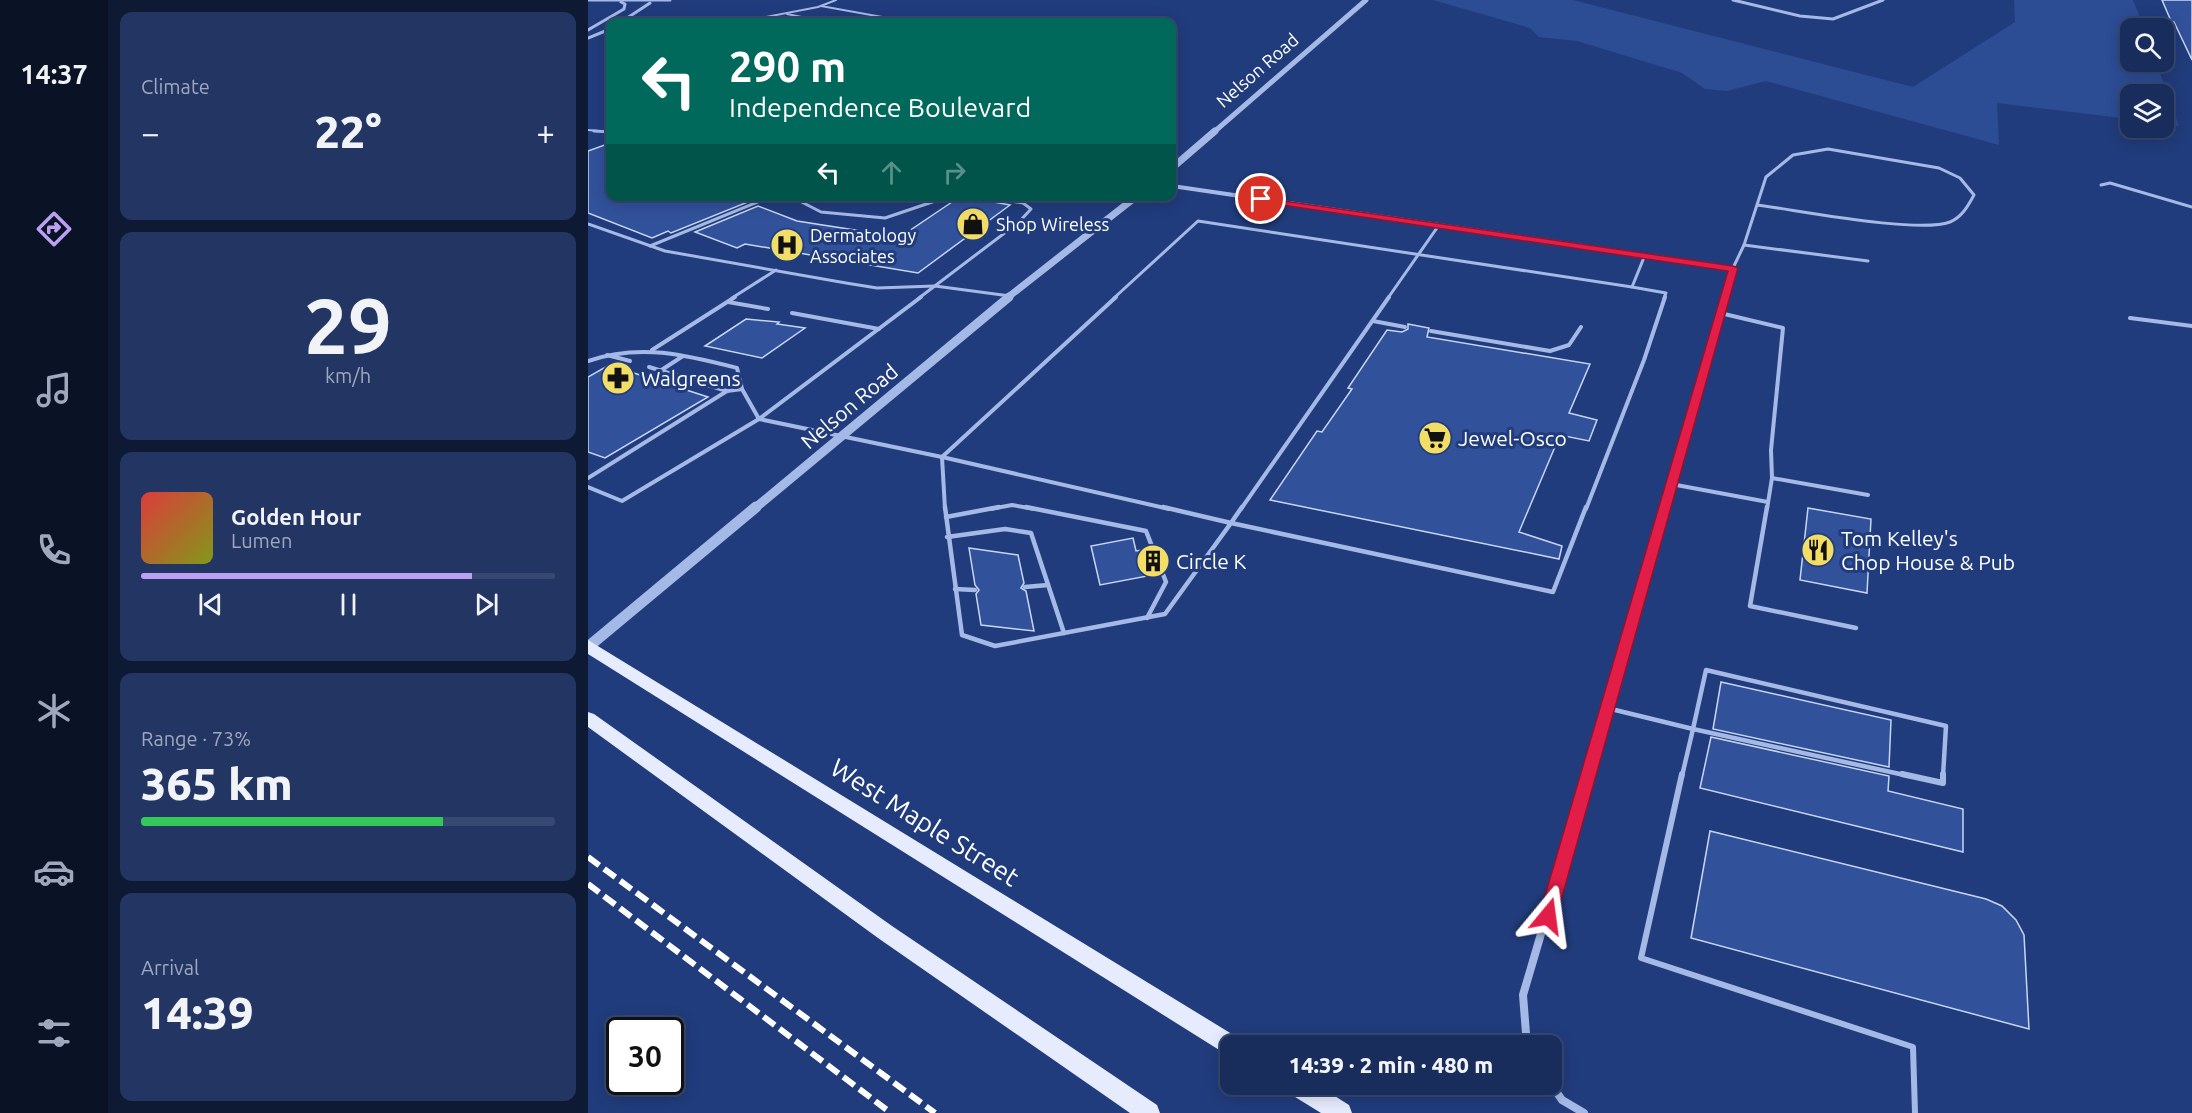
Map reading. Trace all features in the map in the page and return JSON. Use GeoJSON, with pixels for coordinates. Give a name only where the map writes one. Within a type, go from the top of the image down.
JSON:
{"type":"FeatureCollection","features":[{"type":"Feature","properties":{"kind":"main road","name":"West Maple Street"},"geometry":{"type":"LineString","coordinates":[[588,647],[1220,1039]]}},
{"type":"Feature","properties":{"kind":"main road"},"geometry":{"type":"LineString","coordinates":[[588,718],[885,932],[1149,1113]]}},
{"type":"Feature","properties":{"kind":"main road"},"geometry":{"type":"LineString","coordinates":[[1312,1095],[1341,1113]]}},
{"type":"Feature","properties":{"kind":"street"},"geometry":{"type":"LineString","coordinates":[[588,0],[621,2],[670,0]]}},
{"type":"Feature","properties":{"kind":"street","name":"Nelson Road"},"geometry":{"type":"LineString","coordinates":[[1176,165],[1366,0]]}},
{"type":"Feature","properties":{"kind":"street"},"geometry":{"type":"LineString","coordinates":[[1733,0],[1800,16],[1833,19],[1883,0]]}},
{"type":"Feature","properties":{"kind":"street"},"geometry":{"type":"LineString","coordinates":[[627,18],[639,9],[658,1]]}},
{"type":"Feature","properties":{"kind":"street"},"geometry":{"type":"LineString","coordinates":[[609,18],[624,9],[625,4],[621,2]]}},
{"type":"Feature","properties":{"kind":"street"},"geometry":{"type":"LineString","coordinates":[[588,30],[606,20]]}},
{"type":"Feature","properties":{"kind":"street"},"geometry":{"type":"LineString","coordinates":[[588,38],[606,31]]}},
{"type":"Feature","properties":{"kind":"street"},"geometry":{"type":"LineString","coordinates":[[1176,187],[1733,268],[1523,995],[1526,1035]]}},
{"type":"Feature","properties":{"kind":"street","name":"Nelson Road"},"geometry":{"type":"LineString","coordinates":[[588,647],[1010,296],[1131,201]]}},
{"type":"Feature","properties":{"kind":"street"},"geometry":{"type":"LineString","coordinates":[[1559,1095],[1562,1100],[1584,1113]]}},
{"type":"Feature","properties":{"kind":"lane"},"geometry":{"type":"LineString","coordinates":[[762,18],[821,6],[836,0]]}},
{"type":"Feature","properties":{"kind":"lane"},"geometry":{"type":"LineString","coordinates":[[821,6],[888,18]]}},
{"type":"Feature","properties":{"kind":"lane"},"geometry":{"type":"LineString","coordinates":[[785,14],[802,18]]}},
{"type":"Feature","properties":{"kind":"lane"},"geometry":{"type":"LineString","coordinates":[[588,130],[606,132]]}},
{"type":"Feature","properties":{"kind":"lane"},"geometry":{"type":"LineString","coordinates":[[1733,268],[1744,244],[1766,177],[1793,155],[1828,149],[1938,168],[1960,178],[1974,195],[1967,212],[1948,224],[1926,227],[1757,205]]}},
{"type":"Feature","properties":{"kind":"lane"},"geometry":{"type":"LineString","coordinates":[[2100,185],[2110,183],[2192,207]]}},
{"type":"Feature","properties":{"kind":"lane"},"geometry":{"type":"LineString","coordinates":[[650,246],[760,201]]}},
{"type":"Feature","properties":{"kind":"lane"},"geometry":{"type":"LineString","coordinates":[[800,201],[821,212],[885,218],[935,201]]}},
{"type":"Feature","properties":{"kind":"lane"},"geometry":{"type":"LineString","coordinates":[[588,488],[622,501],[759,419],[1019,222],[1031,209],[1023,203],[1011,201]]}},
{"type":"Feature","properties":{"kind":"lane"},"geometry":{"type":"LineString","coordinates":[[588,361],[604,354],[636,348],[737,368],[742,389],[759,419],[942,457],[1231,523],[1553,592],[1640,371],[1666,293],[1198,221],[942,457]]}},
{"type":"Feature","properties":{"kind":"lane"},"geometry":{"type":"LineString","coordinates":[[588,224],[650,246],[877,288],[935,286],[1010,296]]}},
{"type":"Feature","properties":{"kind":"lane"},"geometry":{"type":"LineString","coordinates":[[942,457],[947,537],[962,635],[995,646],[1165,614],[1439,225]]}},
{"type":"Feature","properties":{"kind":"lane"},"geometry":{"type":"LineString","coordinates":[[1744,244],[1868,261]]}},
{"type":"Feature","properties":{"kind":"lane"},"geometry":{"type":"LineString","coordinates":[[1632,287],[1645,255]]}},
{"type":"Feature","properties":{"kind":"lane"},"geometry":{"type":"LineString","coordinates":[[652,350],[777,270]]}},
{"type":"Feature","properties":{"kind":"lane"},"geometry":{"type":"LineString","coordinates":[[728,302],[768,309]]}},
{"type":"Feature","properties":{"kind":"lane"},"geometry":{"type":"LineString","coordinates":[[792,313],[879,329]]}},
{"type":"Feature","properties":{"kind":"lane"},"geometry":{"type":"LineString","coordinates":[[1720,313],[1783,328],[1771,450],[1772,478],[1750,606],[1856,628]]}},
{"type":"Feature","properties":{"kind":"lane"},"geometry":{"type":"LineString","coordinates":[[2130,318],[2192,327]]}},
{"type":"Feature","properties":{"kind":"lane"},"geometry":{"type":"LineString","coordinates":[[1372,321],[1406,327]]}},
{"type":"Feature","properties":{"kind":"lane"},"geometry":{"type":"LineString","coordinates":[[1431,331],[1550,351],[1569,345],[1581,327]]}},
{"type":"Feature","properties":{"kind":"lane"},"geometry":{"type":"LineString","coordinates":[[604,354],[630,362]]}},
{"type":"Feature","properties":{"kind":"lane"},"geometry":{"type":"LineString","coordinates":[[660,370],[683,356]]}},
{"type":"Feature","properties":{"kind":"lane"},"geometry":{"type":"LineString","coordinates":[[649,368],[727,391]]}},
{"type":"Feature","properties":{"kind":"lane"},"geometry":{"type":"LineString","coordinates":[[588,478],[727,391],[742,389]]}},
{"type":"Feature","properties":{"kind":"lane"},"geometry":{"type":"LineString","coordinates":[[1772,478],[1868,495]]}},
{"type":"Feature","properties":{"kind":"lane"},"geometry":{"type":"LineString","coordinates":[[1671,484],[1768,502]]}},
{"type":"Feature","properties":{"kind":"lane"},"geometry":{"type":"LineString","coordinates":[[946,517],[1012,505],[1146,531],[1166,582],[1147,618]]}},
{"type":"Feature","properties":{"kind":"lane"},"geometry":{"type":"LineString","coordinates":[[947,537],[1005,529],[1030,532],[1064,633]]}},
{"type":"Feature","properties":{"kind":"lane"},"geometry":{"type":"LineString","coordinates":[[1025,587],[1048,585]]}},
{"type":"Feature","properties":{"kind":"lane"},"geometry":{"type":"LineString","coordinates":[[955,589],[975,590]]}},
{"type":"Feature","properties":{"kind":"lane"},"geometry":{"type":"LineString","coordinates":[[1607,708],[1693,729],[1943,783],[1946,726],[1706,670],[1693,729],[1641,958],[1913,1047],[1915,1113]]}},
{"type":"Feature","properties":{"kind":"shaded area"},"geometry":{"type":"Polygon","coordinates":[[[1433,0],[1573,0],[1913,87],[2015,22],[2014,0],[2133,0],[2140,18],[2120,18],[2120,72],[2160,72],[2164,84],[2120,84],[2120,118],[1997,103],[1999,145],[1766,81],[1727,91],[1705,89],[1682,73],[1577,41],[1539,37],[1530,28],[1433,0]]]}},
{"type":"Feature","properties":{"kind":"shaded area"},"geometry":{"type":"Polygon","coordinates":[[[2174,112],[2179,126],[2174,125],[2174,112]]]}},
{"type":"Feature","properties":{"kind":"building"},"geometry":{"type":"Polygon","coordinates":[[[2162,0],[2192,0],[2192,60],[2174,18],[2170,18],[2162,0]]]}},
{"type":"Feature","properties":{"kind":"building"},"geometry":{"type":"Polygon","coordinates":[[[606,144],[606,201],[748,202],[671,233],[668,231],[652,238],[588,213],[588,151],[606,144]]]}},
{"type":"Feature","properties":{"kind":"building"},"geometry":{"type":"Polygon","coordinates":[[[954,201],[988,201],[1010,205],[918,273],[745,244],[737,248],[695,232],[758,206],[797,221],[900,237],[954,201]]]}},
{"type":"Feature","properties":{"kind":"building"},"geometry":{"type":"Polygon","coordinates":[[[746,319],[779,322],[777,324],[805,328],[762,358],[705,346],[746,319]]]}},
{"type":"Feature","properties":{"kind":"building","name":"Jewel-Osco"},"geometry":{"type":"Polygon","coordinates":[[[1408,324],[1429,328],[1427,337],[1590,364],[1569,413],[1597,420],[1589,441],[1560,435],[1519,532],[1562,546],[1559,559],[1270,500],[1317,431],[1322,432],[1352,389],[1348,388],[1387,330],[1402,332],[1408,329],[1408,324]]]}},
{"type":"Feature","properties":{"kind":"building","name":"Walgreens"},"geometry":{"type":"Polygon","coordinates":[[[609,365],[708,397],[605,458],[588,452],[588,377],[609,365]]]}},
{"type":"Feature","properties":{"kind":"building"},"geometry":{"type":"Polygon","coordinates":[[[1808,508],[1871,519],[1867,593],[1800,580],[1808,508]]]}},
{"type":"Feature","properties":{"kind":"building","name":"Circle K"},"geometry":{"type":"Polygon","coordinates":[[[1133,538],[1136,551],[1148,549],[1158,574],[1100,585],[1091,546],[1133,538]]]}},
{"type":"Feature","properties":{"kind":"building"},"geometry":{"type":"Polygon","coordinates":[[[969,548],[1018,555],[1024,583],[1021,588],[1026,591],[1034,631],[981,625],[976,594],[979,590],[975,585],[969,548]]]}},
{"type":"Feature","properties":{"kind":"building"},"geometry":{"type":"Polygon","coordinates":[[[1721,682],[1891,720],[1889,767],[1713,729],[1721,682]]]}},
{"type":"Feature","properties":{"kind":"building"},"geometry":{"type":"Polygon","coordinates":[[[1711,737],[1889,776],[1888,791],[1963,809],[1963,852],[1700,788],[1711,737]]]}},
{"type":"Feature","properties":{"kind":"building"},"geometry":{"type":"Polygon","coordinates":[[[1710,831],[1986,899],[2002,906],[2016,920],[2024,935],[2029,1029],[1691,938],[1710,831]]]}},
{"type":"Feature","properties":{"kind":"railway"},"geometry":{"type":"LineString","coordinates":[[588,857],[935,1113]]}},
{"type":"Feature","properties":{"kind":"railway"},"geometry":{"type":"LineString","coordinates":[[588,884],[891,1113]]}},
{"type":"Feature","properties":{"kind":"place","name":"Shop Wireless"},"geometry":{"type":"Point","coordinates":[973,224]}},
{"type":"Feature","properties":{"kind":"place","name":"Dermatology Associates"},"geometry":{"type":"Point","coordinates":[787,245]}},
{"type":"Feature","properties":{"kind":"place","name":"Walgreens"},"geometry":{"type":"Point","coordinates":[618,378]}},
{"type":"Feature","properties":{"kind":"place","name":"Jewel-Osco"},"geometry":{"type":"Point","coordinates":[1435,438]}},
{"type":"Feature","properties":{"kind":"place","name":"Tom Kelley's Chop House & Pub"},"geometry":{"type":"Point","coordinates":[1818,550]}},
{"type":"Feature","properties":{"kind":"place","name":"Circle K"},"geometry":{"type":"Point","coordinates":[1153,561]}},
{"type":"Feature","properties":{"kind":"route"},"geometry":{"type":"LineString","coordinates":[[1261,199],[1733,268],[1548,916]]}}]}
